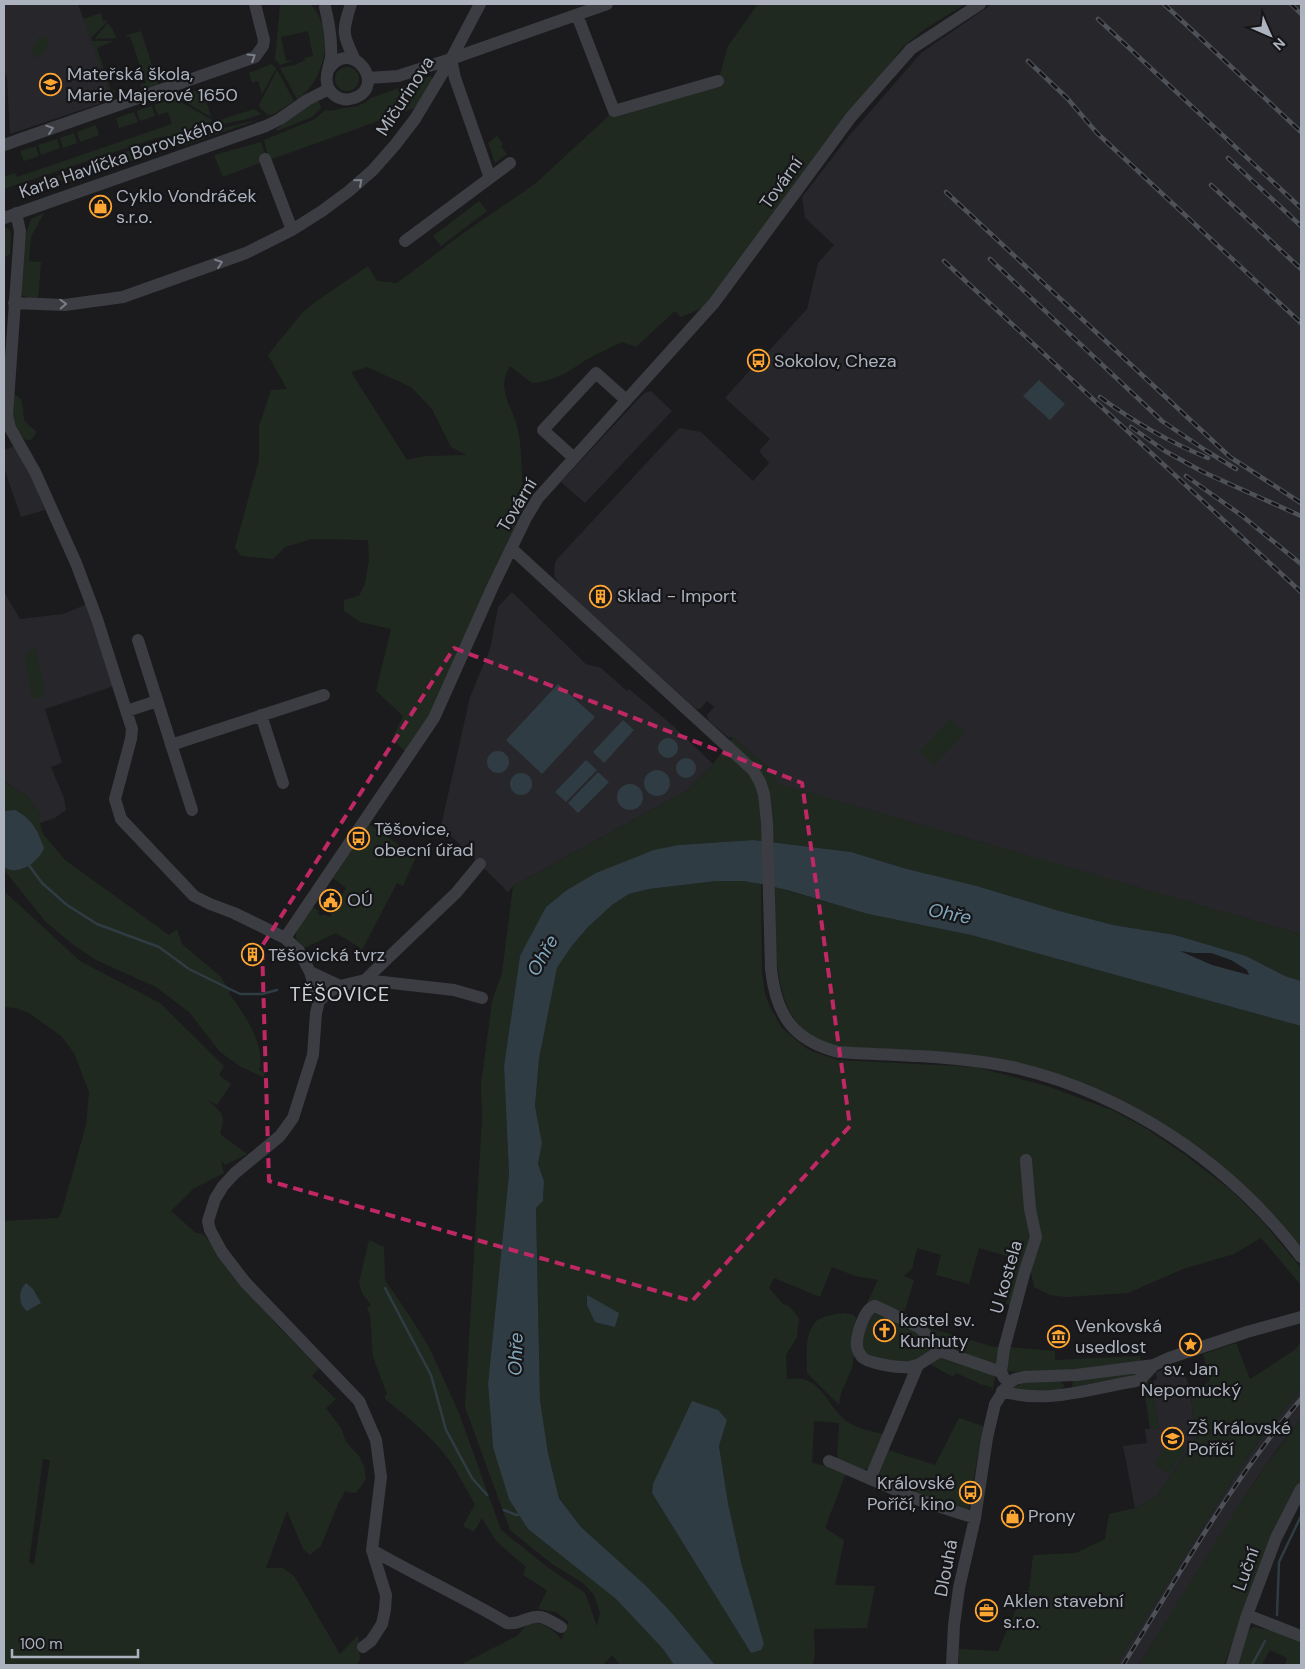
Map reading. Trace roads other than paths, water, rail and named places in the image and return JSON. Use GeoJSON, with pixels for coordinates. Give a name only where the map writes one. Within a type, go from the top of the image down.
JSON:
{"type":"FeatureCollection","features":[{"type":"Feature","properties":{"kind":"street"},"geometry":{"type":"LineString","coordinates":[[4,145],[255,57],[263,46],[264,40],[254,4]]}},
{"type":"Feature","properties":{"kind":"street"},"geometry":{"type":"LineString","coordinates":[[344,34],[351,4]]}},
{"type":"Feature","properties":{"kind":"street"},"geometry":{"type":"LineString","coordinates":[[450,59],[480,4]]}},
{"type":"Feature","properties":{"kind":"street"},"geometry":{"type":"LineString","coordinates":[[368,78],[398,76],[607,4]]}},
{"type":"Feature","properties":{"kind":"street","name":"Tovární"},"geometry":{"type":"LineString","coordinates":[[286,938],[434,718],[526,518],[538,498],[714,303],[851,117],[911,49],[980,4]]}},
{"type":"Feature","properties":{"kind":"street"},"geometry":{"type":"LineString","coordinates":[[324,5],[344,34],[355,60],[364,68],[368,78],[363,92],[352,99],[338,98],[329,89],[327,83],[331,43],[324,5]]}},
{"type":"Feature","properties":{"kind":"street"},"geometry":{"type":"LineString","coordinates":[[577,15],[614,111],[718,80]]}},
{"type":"Feature","properties":{"kind":"street"},"geometry":{"type":"LineString","coordinates":[[328,70],[342,59],[355,60]]}},
{"type":"Feature","properties":{"kind":"street","name":"Mičurinova"},"geometry":{"type":"LineString","coordinates":[[450,59],[490,178]]}},
{"type":"Feature","properties":{"kind":"street","name":"Mičurinova"},"geometry":{"type":"LineString","coordinates":[[14,303],[65,305],[123,297],[246,253],[292,230],[349,190],[373,170],[415,119],[450,59]]}},
{"type":"Feature","properties":{"kind":"street","name":"Karla Havlíčka Borovského"},"geometry":{"type":"LineString","coordinates":[[4,218],[266,126],[280,119],[307,100],[329,89]]}},
{"type":"Feature","properties":{"kind":"street"},"geometry":{"type":"LineString","coordinates":[[265,159],[292,230]]}},
{"type":"Feature","properties":{"kind":"street"},"geometry":{"type":"LineString","coordinates":[[405,241],[510,163]]}},
{"type":"Feature","properties":{"kind":"street"},"geometry":{"type":"LineString","coordinates":[[16,213],[20,231],[8,415],[10,428],[35,472],[76,563],[97,619],[132,729],[132,739],[114,800],[121,819],[194,896],[286,938],[299,951],[310,972],[319,1002]]}},
{"type":"Feature","properties":{"kind":"street"},"geometry":{"type":"LineString","coordinates":[[574,458],[544,430],[596,373],[626,400]]}},
{"type":"Feature","properties":{"kind":"street"},"geometry":{"type":"LineString","coordinates":[[512,549],[753,770],[764,794],[767,823],[773,990],[784,1016],[803,1036],[825,1048],[838,1052],[947,1057],[1012,1068],[1055,1080],[1100,1097],[1156,1126],[1223,1174],[1255,1203],[1301,1257]]}},
{"type":"Feature","properties":{"kind":"street"},"geometry":{"type":"LineString","coordinates":[[138,640],[192,810]]}},
{"type":"Feature","properties":{"kind":"street"},"geometry":{"type":"LineString","coordinates":[[171,744],[324,695]]}},
{"type":"Feature","properties":{"kind":"street"},"geometry":{"type":"LineString","coordinates":[[127,712],[157,701]]}},
{"type":"Feature","properties":{"kind":"street"},"geometry":{"type":"LineString","coordinates":[[261,715],[283,783]]}},
{"type":"Feature","properties":{"kind":"street"},"geometry":{"type":"LineString","coordinates":[[365,980],[456,893],[480,864]]}},
{"type":"Feature","properties":{"kind":"street"},"geometry":{"type":"LineString","coordinates":[[310,972],[340,986]]}},
{"type":"Feature","properties":{"kind":"street"},"geometry":{"type":"LineString","coordinates":[[363,1647],[371,1641],[382,1624],[386,1595],[372,1550],[381,1477],[376,1440],[359,1401],[245,1282],[222,1252],[210,1230],[208,1221],[215,1199],[223,1186],[235,1173],[280,1136],[293,1118],[313,1055],[316,1013],[319,1002],[329,992],[340,986],[365,980],[454,990],[482,998]]}},
{"type":"Feature","properties":{"kind":"street","name":"U kostela"},"geometry":{"type":"LineString","coordinates":[[1001,1372],[1004,1349],[1021,1283],[1036,1237],[1030,1209],[1026,1160]]}},
{"type":"Feature","properties":{"kind":"street"},"geometry":{"type":"LineString","coordinates":[[940,1351],[918,1365],[902,1368],[867,1361],[856,1347],[865,1313],[874,1306],[919,1327],[940,1351],[1001,1372],[1005,1388],[1013,1394],[1040,1397],[1088,1391],[1136,1381],[1142,1378],[1154,1365]]}},
{"type":"Feature","properties":{"kind":"street"},"geometry":{"type":"LineString","coordinates":[[1005,1388],[1015,1379],[1024,1377],[1076,1375],[1154,1365],[1169,1358],[1248,1332],[1301,1317]]}},
{"type":"Feature","properties":{"kind":"street"},"geometry":{"type":"LineString","coordinates":[[870,1479],[918,1365]]}},
{"type":"Feature","properties":{"kind":"street","name":"Dlouhá"},"geometry":{"type":"LineString","coordinates":[[952,1665],[954,1625],[959,1588],[995,1404],[1005,1388]]}},
{"type":"Feature","properties":{"kind":"street"},"geometry":{"type":"LineString","coordinates":[[830,1461],[919,1500],[974,1518]]}},
{"type":"Feature","properties":{"kind":"street","name":"Luční"},"geometry":{"type":"LineString","coordinates":[[1232,1665],[1247,1616],[1276,1538],[1301,1489]]}},
{"type":"Feature","properties":{"kind":"street"},"geometry":{"type":"LineString","coordinates":[[372,1550],[416,1575],[477,1605],[507,1623],[512,1624],[535,1616],[544,1618],[561,1627]]}},
{"type":"Feature","properties":{"kind":"street"},"geometry":{"type":"LineString","coordinates":[[1247,1616],[1301,1636]]}},
{"type":"Feature","properties":{"kind":"water"},"geometry":{"type":"Polygon","coordinates":[[[1039,380],[1065,404],[1050,420],[1023,396],[1039,380]]]}},
{"type":"Feature","properties":{"kind":"water"},"geometry":{"type":"Polygon","coordinates":[[[558,684],[595,717],[542,774],[506,740],[558,684]]]}},
{"type":"Feature","properties":{"kind":"water"},"geometry":{"type":"Polygon","coordinates":[[[623,720],[634,730],[604,763],[593,752],[623,720]]]}},
{"type":"Feature","properties":{"kind":"water"},"geometry":{"type":"Polygon","coordinates":[[[668,738],[675,741],[678,748],[675,755],[668,758],[661,755],[658,748],[661,741],[668,738]]]}},
{"type":"Feature","properties":{"kind":"water"},"geometry":{"type":"Polygon","coordinates":[[[494,751],[502,751],[509,758],[509,766],[502,773],[494,773],[487,766],[487,758],[494,751]]]}},
{"type":"Feature","properties":{"kind":"water"},"geometry":{"type":"Polygon","coordinates":[[[686,758],[693,761],[696,768],[693,775],[686,778],[679,775],[676,768],[679,761],[686,758]]]}},
{"type":"Feature","properties":{"kind":"water"},"geometry":{"type":"Polygon","coordinates":[[[586,760],[597,770],[566,802],[555,792],[586,760]]]}},
{"type":"Feature","properties":{"kind":"water"},"geometry":{"type":"Polygon","coordinates":[[[657,770],[666,774],[670,783],[666,792],[657,796],[648,792],[644,783],[648,774],[657,770]]]}},
{"type":"Feature","properties":{"kind":"water"},"geometry":{"type":"Polygon","coordinates":[[[598,772],[609,782],[578,813],[568,803],[598,772]]]}},
{"type":"Feature","properties":{"kind":"water"},"geometry":{"type":"Polygon","coordinates":[[[517,773],[525,773],[532,780],[532,788],[525,795],[517,795],[510,788],[510,780],[517,773]]]}},
{"type":"Feature","properties":{"kind":"water"},"geometry":{"type":"Polygon","coordinates":[[[630,784],[639,788],[643,797],[639,806],[630,810],[621,806],[617,797],[621,788],[630,784]]]}},
{"type":"Feature","properties":{"kind":"water"},"geometry":{"type":"Polygon","coordinates":[[[15,810],[26,817],[34,826],[44,848],[33,863],[21,869],[9,870],[4,867],[4,811],[15,810]]]}},
{"type":"Feature","properties":{"kind":"water","name":"Ohře"},"geometry":{"type":"Polygon","coordinates":[[[753,840],[851,852],[1113,925],[1175,935],[1246,956],[1285,976],[1301,981],[1301,1026],[971,935],[868,914],[787,890],[743,881],[716,881],[649,889],[629,894],[612,905],[587,928],[557,968],[539,1059],[535,1106],[542,1143],[538,1164],[544,1181],[543,1201],[536,1208],[540,1400],[548,1453],[559,1498],[581,1527],[645,1585],[671,1612],[715,1665],[674,1665],[663,1649],[616,1599],[528,1529],[509,1499],[493,1447],[488,1384],[509,1174],[504,1066],[520,956],[546,907],[567,890],[596,873],[654,850],[679,845],[753,840]],[[1180,951],[1212,965],[1249,975],[1247,970],[1231,960],[1211,953],[1180,951]]]}},
{"type":"Feature","properties":{"kind":"water"},"geometry":{"type":"Polygon","coordinates":[[[26,1283],[33,1289],[41,1303],[27,1311],[22,1305],[20,1297],[23,1286],[26,1283]]]}},
{"type":"Feature","properties":{"kind":"water"},"geometry":{"type":"Polygon","coordinates":[[[587,1295],[619,1313],[615,1327],[595,1322],[587,1305],[587,1295]]]}},
{"type":"Feature","properties":{"kind":"water"},"geometry":{"type":"Polygon","coordinates":[[[692,1401],[718,1410],[727,1420],[719,1446],[728,1503],[741,1562],[764,1644],[761,1650],[751,1653],[652,1493],[653,1484],[692,1401]]]}},
{"type":"Feature","properties":{"kind":"waterway"},"geometry":{"type":"LineString","coordinates":[[28,864],[42,883],[67,905],[97,924],[159,947],[189,969],[240,994],[262,994],[277,990]]}},
{"type":"Feature","properties":{"kind":"waterway"},"geometry":{"type":"LineString","coordinates":[[385,1288],[431,1375],[446,1430],[472,1478],[487,1495]]}},
{"type":"Feature","properties":{"kind":"waterway"},"geometry":{"type":"LineString","coordinates":[[504,1510],[516,1515],[521,1514]]}},
{"type":"Feature","properties":{"kind":"waterway"},"geometry":{"type":"LineString","coordinates":[[1277,1615],[1279,1562],[1301,1516]]}},
{"type":"Feature","properties":{"kind":"waterway"},"geometry":{"type":"LineString","coordinates":[[1252,1665],[1265,1641]]}},
{"type":"Feature","properties":{"kind":"railway"},"geometry":{"type":"LineString","coordinates":[[1164,4],[1301,132]]}},
{"type":"Feature","properties":{"kind":"railway"},"geometry":{"type":"LineString","coordinates":[[1291,4],[1301,14]]}},
{"type":"Feature","properties":{"kind":"railway"},"geometry":{"type":"LineString","coordinates":[[1098,19],[1301,208]]}},
{"type":"Feature","properties":{"kind":"railway"},"geometry":{"type":"LineString","coordinates":[[1028,61],[1067,98],[1097,133],[1301,323]]}},
{"type":"Feature","properties":{"kind":"railway"},"geometry":{"type":"LineString","coordinates":[[1228,158],[1301,226]]}},
{"type":"Feature","properties":{"kind":"railway"},"geometry":{"type":"LineString","coordinates":[[1211,185],[1301,269]]}},
{"type":"Feature","properties":{"kind":"railway"},"geometry":{"type":"LineString","coordinates":[[946,192],[1230,457],[1301,503]]}},
{"type":"Feature","properties":{"kind":"railway"},"geometry":{"type":"LineString","coordinates":[[990,259],[1162,421],[1236,469]]}},
{"type":"Feature","properties":{"kind":"railway"},"geometry":{"type":"LineString","coordinates":[[944,261],[1301,592]]}},
{"type":"Feature","properties":{"kind":"railway"},"geometry":{"type":"LineString","coordinates":[[1100,397],[1152,431],[1208,458]]}},
{"type":"Feature","properties":{"kind":"railway"},"geometry":{"type":"LineString","coordinates":[[1131,427],[1165,451],[1203,472],[1301,516]]}},
{"type":"Feature","properties":{"kind":"railway"},"geometry":{"type":"LineString","coordinates":[[1186,476],[1241,515],[1301,564]]}},
{"type":"Feature","properties":{"kind":"railway"},"geometry":{"type":"LineString","coordinates":[[1123,1665],[1229,1495],[1301,1399]]}},
{"type":"Feature","properties":{"kind":"place","name":"Mateřská škola, Marie Majerové 1650"},"geometry":{"type":"Point","coordinates":[51,84]}},
{"type":"Feature","properties":{"kind":"place","name":"Cyklo Vondráček s.r.o."},"geometry":{"type":"Point","coordinates":[100,206]}},
{"type":"Feature","properties":{"kind":"place","name":"Sokolov, Cheza"},"geometry":{"type":"Point","coordinates":[758,361]}},
{"type":"Feature","properties":{"kind":"place","name":"Sklad - Import"},"geometry":{"type":"Point","coordinates":[601,596]}},
{"type":"Feature","properties":{"kind":"place","name":"Těšovice, obecní úřad"},"geometry":{"type":"Point","coordinates":[358,839]}},
{"type":"Feature","properties":{"kind":"place","name":"OÚ"},"geometry":{"type":"Point","coordinates":[331,900]}},
{"type":"Feature","properties":{"kind":"place","name":"Těšovická tvrz"},"geometry":{"type":"Point","coordinates":[252,955]}},
{"type":"Feature","properties":{"kind":"place","name":"kostel sv. Kunhuty"},"geometry":{"type":"Point","coordinates":[884,1330]}},
{"type":"Feature","properties":{"kind":"place","name":"Venkovská usedlost"},"geometry":{"type":"Point","coordinates":[1059,1336]}},
{"type":"Feature","properties":{"kind":"place","name":"sv. Jan Nepomucký"},"geometry":{"type":"Point","coordinates":[1191,1344]}},
{"type":"Feature","properties":{"kind":"place","name":"ZŠ Královské Poříčí"},"geometry":{"type":"Point","coordinates":[1172,1438]}},
{"type":"Feature","properties":{"kind":"place","name":"Královské Poříčí, kino"},"geometry":{"type":"Point","coordinates":[971,1493]}},
{"type":"Feature","properties":{"kind":"place","name":"Prony"},"geometry":{"type":"Point","coordinates":[1012,1516]}},
{"type":"Feature","properties":{"kind":"place","name":"Aklen stavební s.r.o."},"geometry":{"type":"Point","coordinates":[987,1611]}},
{"type":"Feature","properties":{"kind":"district","name":"TĚŠOVICE"},"geometry":{"type":"Point","coordinates":[340,994]}}]}
